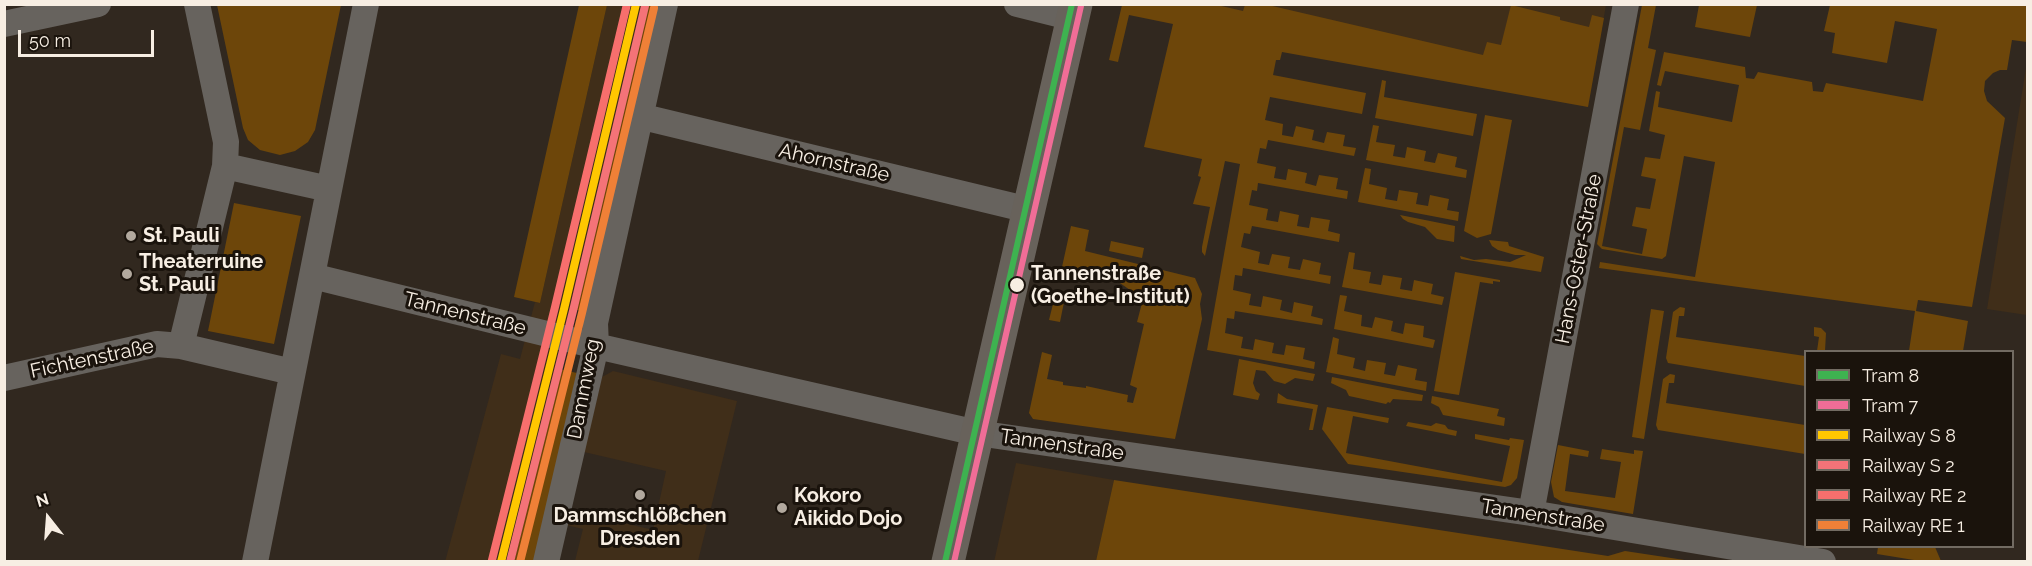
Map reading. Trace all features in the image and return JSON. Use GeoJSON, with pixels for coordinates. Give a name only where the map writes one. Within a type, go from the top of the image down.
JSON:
{"type":"FeatureCollection","features":[{"type":"Feature","properties":{"kind":"main road"},"geometry":{"type":"LineString","coordinates":[[948,561],[1074,11]]}},
{"type":"Feature","properties":{"kind":"street"},"geometry":{"type":"LineString","coordinates":[[4,24],[98,4]]}},
{"type":"Feature","properties":{"kind":"street"},"geometry":{"type":"LineString","coordinates":[[181,346],[225,166],[226,141],[197,4]]}},
{"type":"Feature","properties":{"kind":"street"},"geometry":{"type":"LineString","coordinates":[[255,561],[366,4]]}},
{"type":"Feature","properties":{"kind":"street","name":"Dammweg"},"geometry":{"type":"LineString","coordinates":[[546,561],[596,346],[595,323],[664,4]]}},
{"type":"Feature","properties":{"kind":"street"},"geometry":{"type":"LineString","coordinates":[[1017,4],[1074,11]]}},
{"type":"Feature","properties":{"kind":"street","name":"Hans-Oster-Straße"},"geometry":{"type":"LineString","coordinates":[[1531,513],[1626,4]]}},
{"type":"Feature","properties":{"kind":"street","name":"Ahornstraße"},"geometry":{"type":"LineString","coordinates":[[639,116],[1029,210]]}},
{"type":"Feature","properties":{"kind":"street"},"geometry":{"type":"LineString","coordinates":[[225,166],[329,189]]}},
{"type":"Feature","properties":{"kind":"street","name":"Tannenstraße"},"geometry":{"type":"LineString","coordinates":[[312,276],[596,346],[977,433],[1531,513],[1823,561]]}},
{"type":"Feature","properties":{"kind":"street","name":"Fichtenstraße"},"geometry":{"type":"LineString","coordinates":[[4,378],[157,344],[181,346],[292,372]]}},
{"type":"Feature","properties":{"kind":"shaded area"},"geometry":{"type":"Polygon","coordinates":[[[217,5],[341,5],[315,130],[308,142],[295,151],[280,155],[260,150],[248,140],[243,128],[217,5]]]}},
{"type":"Feature","properties":{"kind":"shaded area"},"geometry":{"type":"Polygon","coordinates":[[[579,5],[607,5],[540,303],[514,297],[579,5]]]}},
{"type":"Feature","properties":{"kind":"shaded area"},"geometry":{"type":"Polygon","coordinates":[[[607,5],[645,5],[570,310],[559,369],[514,561],[445,562],[501,354],[520,359],[535,302],[540,303],[607,5]]]}},
{"type":"Feature","properties":{"kind":"shaded area"},"geometry":{"type":"Polygon","coordinates":[[[645,5],[660,5],[591,310],[570,310],[645,5]]]}},
{"type":"Feature","properties":{"kind":"shaded area"},"geometry":{"type":"Polygon","coordinates":[[[1122,5],[1217,5],[1243,11],[1245,5],[1268,5],[1483,55],[1487,42],[1501,45],[1511,5],[1589,27],[1592,15],[1604,18],[1588,107],[1282,52],[1280,60],[1276,60],[1273,75],[1366,93],[1362,114],[1270,97],[1265,120],[1283,124],[1282,135],[1293,137],[1296,126],[1314,130],[1312,140],[1324,143],[1327,132],[1345,135],[1343,146],[1356,148],[1354,156],[1268,140],[1266,149],[1260,148],[1257,163],[1276,167],[1274,178],[1286,180],[1288,169],[1307,173],[1305,183],[1316,186],[1319,175],[1338,178],[1336,189],[1348,191],[1347,199],[1258,183],[1257,191],[1252,190],[1249,205],[1268,209],[1266,220],[1278,222],[1280,211],[1299,215],[1297,226],[1309,228],[1311,217],[1330,220],[1328,231],[1340,234],[1339,242],[1252,226],[1250,234],[1244,233],[1241,247],[1260,252],[1258,263],[1269,265],[1272,254],[1290,257],[1288,268],[1300,270],[1303,259],[1321,263],[1319,274],[1331,276],[1330,284],[1243,268],[1242,276],[1235,275],[1233,290],[1251,294],[1249,305],[1261,307],[1263,296],[1282,300],[1280,310],[1292,313],[1294,302],[1313,306],[1311,316],[1323,319],[1322,325],[1235,311],[1234,319],[1227,318],[1225,333],[1243,337],[1241,348],[1253,350],[1255,339],[1274,343],[1272,353],[1284,355],[1286,345],[1305,348],[1303,359],[1315,362],[1314,369],[1207,350],[1240,164],[1225,161],[1205,256],[1202,247],[1210,207],[1193,204],[1201,177],[1198,176],[1202,159],[1144,147],[1173,24],[1129,15],[1118,62],[1109,60],[1122,5]]]}},
{"type":"Feature","properties":{"kind":"shaded area"},"geometry":{"type":"Polygon","coordinates":[[[1156,5],[1606,5],[1588,107],[1448,72],[1156,5]]]}},
{"type":"Feature","properties":{"kind":"shaded area"},"geometry":{"type":"Polygon","coordinates":[[[1642,5],[1656,5],[1648,48],[1656,50],[1640,130],[1624,127],[1602,246],[1642,254],[1647,229],[1632,226],[1636,207],[1650,209],[1656,179],[1641,176],[1645,157],[1660,159],[1665,135],[1649,131],[1656,91],[1660,92],[1658,107],[1732,122],[1739,85],[1665,71],[1661,86],[1657,85],[1664,52],[1745,67],[1746,78],[1754,79],[1758,72],[1812,82],[1813,91],[1823,92],[1826,83],[1923,101],[1937,29],[1895,21],[1887,63],[1832,53],[1835,33],[1824,31],[1830,5],[2027,5],[2027,42],[2012,40],[2007,70],[1993,73],[1985,81],[1984,91],[1987,101],[2005,118],[1972,307],[1918,300],[1916,311],[1968,321],[1963,350],[1909,350],[1915,311],[1599,268],[1600,262],[1695,277],[1715,162],[1684,156],[1666,256],[1662,259],[1602,249],[1597,244],[1642,5]]]}},
{"type":"Feature","properties":{"kind":"shaded area"},"geometry":{"type":"Polygon","coordinates":[[[1699,5],[1757,5],[1750,37],[1695,27],[1699,5]]]}},
{"type":"Feature","properties":{"kind":"shaded area"},"geometry":{"type":"Polygon","coordinates":[[[2027,62],[2027,315],[1987,309],[2027,62]]]}},
{"type":"Feature","properties":{"kind":"shaded area"},"geometry":{"type":"Polygon","coordinates":[[[1382,80],[1386,81],[1384,97],[1477,114],[1473,136],[1375,118],[1382,80]]]}},
{"type":"Feature","properties":{"kind":"shaded area"},"geometry":{"type":"Polygon","coordinates":[[[1485,115],[1512,120],[1491,234],[1477,238],[1464,231],[1485,115]]]}},
{"type":"Feature","properties":{"kind":"shaded area"},"geometry":{"type":"Polygon","coordinates":[[[1373,125],[1379,126],[1376,142],[1395,145],[1393,156],[1405,158],[1407,147],[1426,151],[1424,161],[1435,163],[1438,153],[1457,157],[1455,167],[1467,170],[1466,178],[1366,160],[1373,125]]]}},
{"type":"Feature","properties":{"kind":"shaded area"},"geometry":{"type":"Polygon","coordinates":[[[1365,168],[1371,169],[1369,184],[1387,188],[1385,199],[1397,201],[1399,190],[1418,193],[1416,204],[1428,206],[1430,195],[1449,199],[1447,210],[1459,212],[1458,221],[1358,202],[1365,168]]]}},
{"type":"Feature","properties":{"kind":"shaded area"},"geometry":{"type":"Polygon","coordinates":[[[234,203],[301,216],[274,344],[208,331],[234,203]]]}},
{"type":"Feature","properties":{"kind":"shaded area"},"geometry":{"type":"Polygon","coordinates":[[[1400,215],[1455,226],[1454,242],[1437,239],[1425,227],[1408,222],[1400,215]]]}},
{"type":"Feature","properties":{"kind":"shaded area"},"geometry":{"type":"Polygon","coordinates":[[[1071,226],[1089,230],[1085,251],[1195,278],[1202,294],[1200,304],[1202,319],[1175,439],[1033,419],[1029,413],[1042,352],[1052,355],[1047,379],[1063,382],[1063,385],[1086,388],[1086,386],[1128,395],[1127,402],[1133,403],[1137,388],[1130,385],[1144,324],[1137,322],[1143,299],[1117,281],[1062,267],[1071,226]]]}},
{"type":"Feature","properties":{"kind":"shaded area"},"geometry":{"type":"Polygon","coordinates":[[[1489,240],[1508,242],[1509,246],[1544,257],[1541,272],[1461,259],[1460,256],[1474,260],[1510,262],[1526,255],[1515,255],[1498,250],[1489,240]]]}},
{"type":"Feature","properties":{"kind":"shaded area"},"geometry":{"type":"Polygon","coordinates":[[[1111,241],[1144,248],[1142,258],[1109,251],[1111,241]]]}},
{"type":"Feature","properties":{"kind":"shaded area"},"geometry":{"type":"Polygon","coordinates":[[[1349,252],[1355,253],[1353,269],[1371,272],[1369,283],[1381,285],[1383,275],[1402,278],[1400,289],[1412,291],[1414,280],[1433,284],[1431,294],[1444,297],[1442,305],[1342,287],[1349,252]]]}},
{"type":"Feature","properties":{"kind":"shaded area"},"geometry":{"type":"Polygon","coordinates":[[[1455,272],[1500,280],[1500,282],[1493,281],[1493,284],[1480,282],[1459,395],[1434,391],[1455,272]]]}},
{"type":"Feature","properties":{"kind":"shaded area"},"geometry":{"type":"Polygon","coordinates":[[[1056,292],[1062,293],[1065,297],[1060,322],[1049,320],[1056,292]]]}},
{"type":"Feature","properties":{"kind":"shaded area"},"geometry":{"type":"Polygon","coordinates":[[[1340,295],[1347,296],[1344,311],[1362,315],[1361,326],[1372,328],[1375,317],[1393,321],[1391,331],[1403,334],[1405,323],[1424,326],[1423,337],[1435,340],[1433,348],[1334,329],[1340,295]]]}},
{"type":"Feature","properties":{"kind":"shaded area"},"geometry":{"type":"Polygon","coordinates":[[[1680,307],[1685,308],[1684,316],[1679,316],[1676,337],[1804,356],[1804,386],[1668,363],[1666,358],[1673,312],[1680,307]]]}},
{"type":"Feature","properties":{"kind":"shaded area"},"geometry":{"type":"Polygon","coordinates":[[[1651,309],[1664,311],[1644,439],[1632,437],[1651,309]]]}},
{"type":"Feature","properties":{"kind":"shaded area"},"geometry":{"type":"Polygon","coordinates":[[[1814,327],[1821,328],[1826,333],[1825,350],[1817,350],[1819,337],[1814,336],[1814,327]]]}},
{"type":"Feature","properties":{"kind":"shaded area"},"geometry":{"type":"Polygon","coordinates":[[[1333,337],[1339,339],[1337,354],[1355,358],[1353,368],[1365,371],[1367,360],[1386,363],[1384,374],[1395,376],[1398,365],[1417,369],[1415,380],[1427,382],[1426,391],[1326,372],[1333,337]]]}},
{"type":"Feature","properties":{"kind":"shaded area"},"geometry":{"type":"Polygon","coordinates":[[[1239,359],[1315,374],[1313,381],[1295,378],[1285,384],[1274,381],[1265,371],[1256,370],[1253,383],[1260,394],[1258,400],[1233,395],[1239,359]]]}},
{"type":"Feature","properties":{"kind":"shaded area"},"geometry":{"type":"Polygon","coordinates":[[[559,369],[577,373],[534,561],[514,562],[559,369]]]}},
{"type":"Feature","properties":{"kind":"shaded area"},"geometry":{"type":"Polygon","coordinates":[[[613,371],[737,401],[698,561],[575,561],[583,529],[566,525],[570,510],[653,530],[666,471],[584,452],[602,377],[613,371]]]}},
{"type":"Feature","properties":{"kind":"shaded area"},"geometry":{"type":"Polygon","coordinates":[[[1670,374],[1675,375],[1674,383],[1669,383],[1666,403],[1804,425],[1804,454],[1658,430],[1656,425],[1663,379],[1670,374]]]}},
{"type":"Feature","properties":{"kind":"shaded area"},"geometry":{"type":"Polygon","coordinates":[[[1332,377],[1423,395],[1422,401],[1393,399],[1386,404],[1349,396],[1346,390],[1331,383],[1332,377]]]}},
{"type":"Feature","properties":{"kind":"shaded area"},"geometry":{"type":"Polygon","coordinates":[[[1278,393],[1287,399],[1318,405],[1313,430],[1309,430],[1313,409],[1277,403],[1278,393]]]}},
{"type":"Feature","properties":{"kind":"shaded area"},"geometry":{"type":"Polygon","coordinates":[[[1432,396],[1499,409],[1497,416],[1505,418],[1504,426],[1443,415],[1439,407],[1431,403],[1432,396]]]}},
{"type":"Feature","properties":{"kind":"shaded area"},"geometry":{"type":"Polygon","coordinates":[[[1327,407],[1389,418],[1388,423],[1353,416],[1346,453],[1502,482],[1510,446],[1475,439],[1475,434],[1509,440],[1510,438],[1524,440],[1517,478],[1511,485],[1505,487],[1348,464],[1322,429],[1327,407]]]}},
{"type":"Feature","properties":{"kind":"shaded area"},"geometry":{"type":"Polygon","coordinates":[[[1408,422],[1431,426],[1436,423],[1445,425],[1448,429],[1457,431],[1456,436],[1406,426],[1408,422]]]}},
{"type":"Feature","properties":{"kind":"shaded area"},"geometry":{"type":"Polygon","coordinates":[[[1558,445],[1589,451],[1588,457],[1570,454],[1565,491],[1615,498],[1621,462],[1600,459],[1602,449],[1634,454],[1634,450],[1643,451],[1633,514],[1562,502],[1554,497],[1551,482],[1558,445]]]}},
{"type":"Feature","properties":{"kind":"shaded area"},"geometry":{"type":"Polygon","coordinates":[[[1016,463],[1114,480],[1096,561],[994,562],[1016,463]]]}},
{"type":"Feature","properties":{"kind":"shaded area"},"geometry":{"type":"Polygon","coordinates":[[[1114,480],[1608,556],[1625,551],[1691,561],[1096,561],[1114,480]]]}},
{"type":"Feature","properties":{"kind":"shaded area"},"geometry":{"type":"Polygon","coordinates":[[[1878,548],[1935,548],[1941,561],[1920,561],[1877,554],[1878,548]]]}},
{"type":"Feature","properties":{"kind":"tram line","name":"8"},"geometry":{"type":"LineString","coordinates":[[945,562],[1072,4]]}},
{"type":"Feature","properties":{"kind":"tram line","name":"7"},"geometry":{"type":"LineString","coordinates":[[954,562],[1081,6]]}},
{"type":"Feature","properties":{"kind":"transit line"},"geometry":{"type":"LineString","coordinates":[[492,560],[627,4]]}},
{"type":"Feature","properties":{"kind":"transit line"},"geometry":{"type":"LineString","coordinates":[[501,562],[636,4]]}},
{"type":"Feature","properties":{"kind":"transit line"},"geometry":{"type":"LineString","coordinates":[[510,562],[573,311],[645,6]]}},
{"type":"Feature","properties":{"kind":"transit line"},"geometry":{"type":"LineString","coordinates":[[520,562],[654,8]]}},
{"type":"Feature","properties":{"kind":"place","name":"St. Pauli"},"geometry":{"type":"Point","coordinates":[131,236]}},
{"type":"Feature","properties":{"kind":"place","name":"Theaterruine St. Pauli"},"geometry":{"type":"Point","coordinates":[127,274]}},
{"type":"Feature","properties":{"kind":"place","name":"Tannenstraße (Goethe-Institut)"},"geometry":{"type":"Point","coordinates":[1017,285]}},
{"type":"Feature","properties":{"kind":"place","name":"Dammschlößchen Dresden"},"geometry":{"type":"Point","coordinates":[640,495]}},
{"type":"Feature","properties":{"kind":"place","name":"Kokoro Aikido Dojo"},"geometry":{"type":"Point","coordinates":[782,508]}}]}
